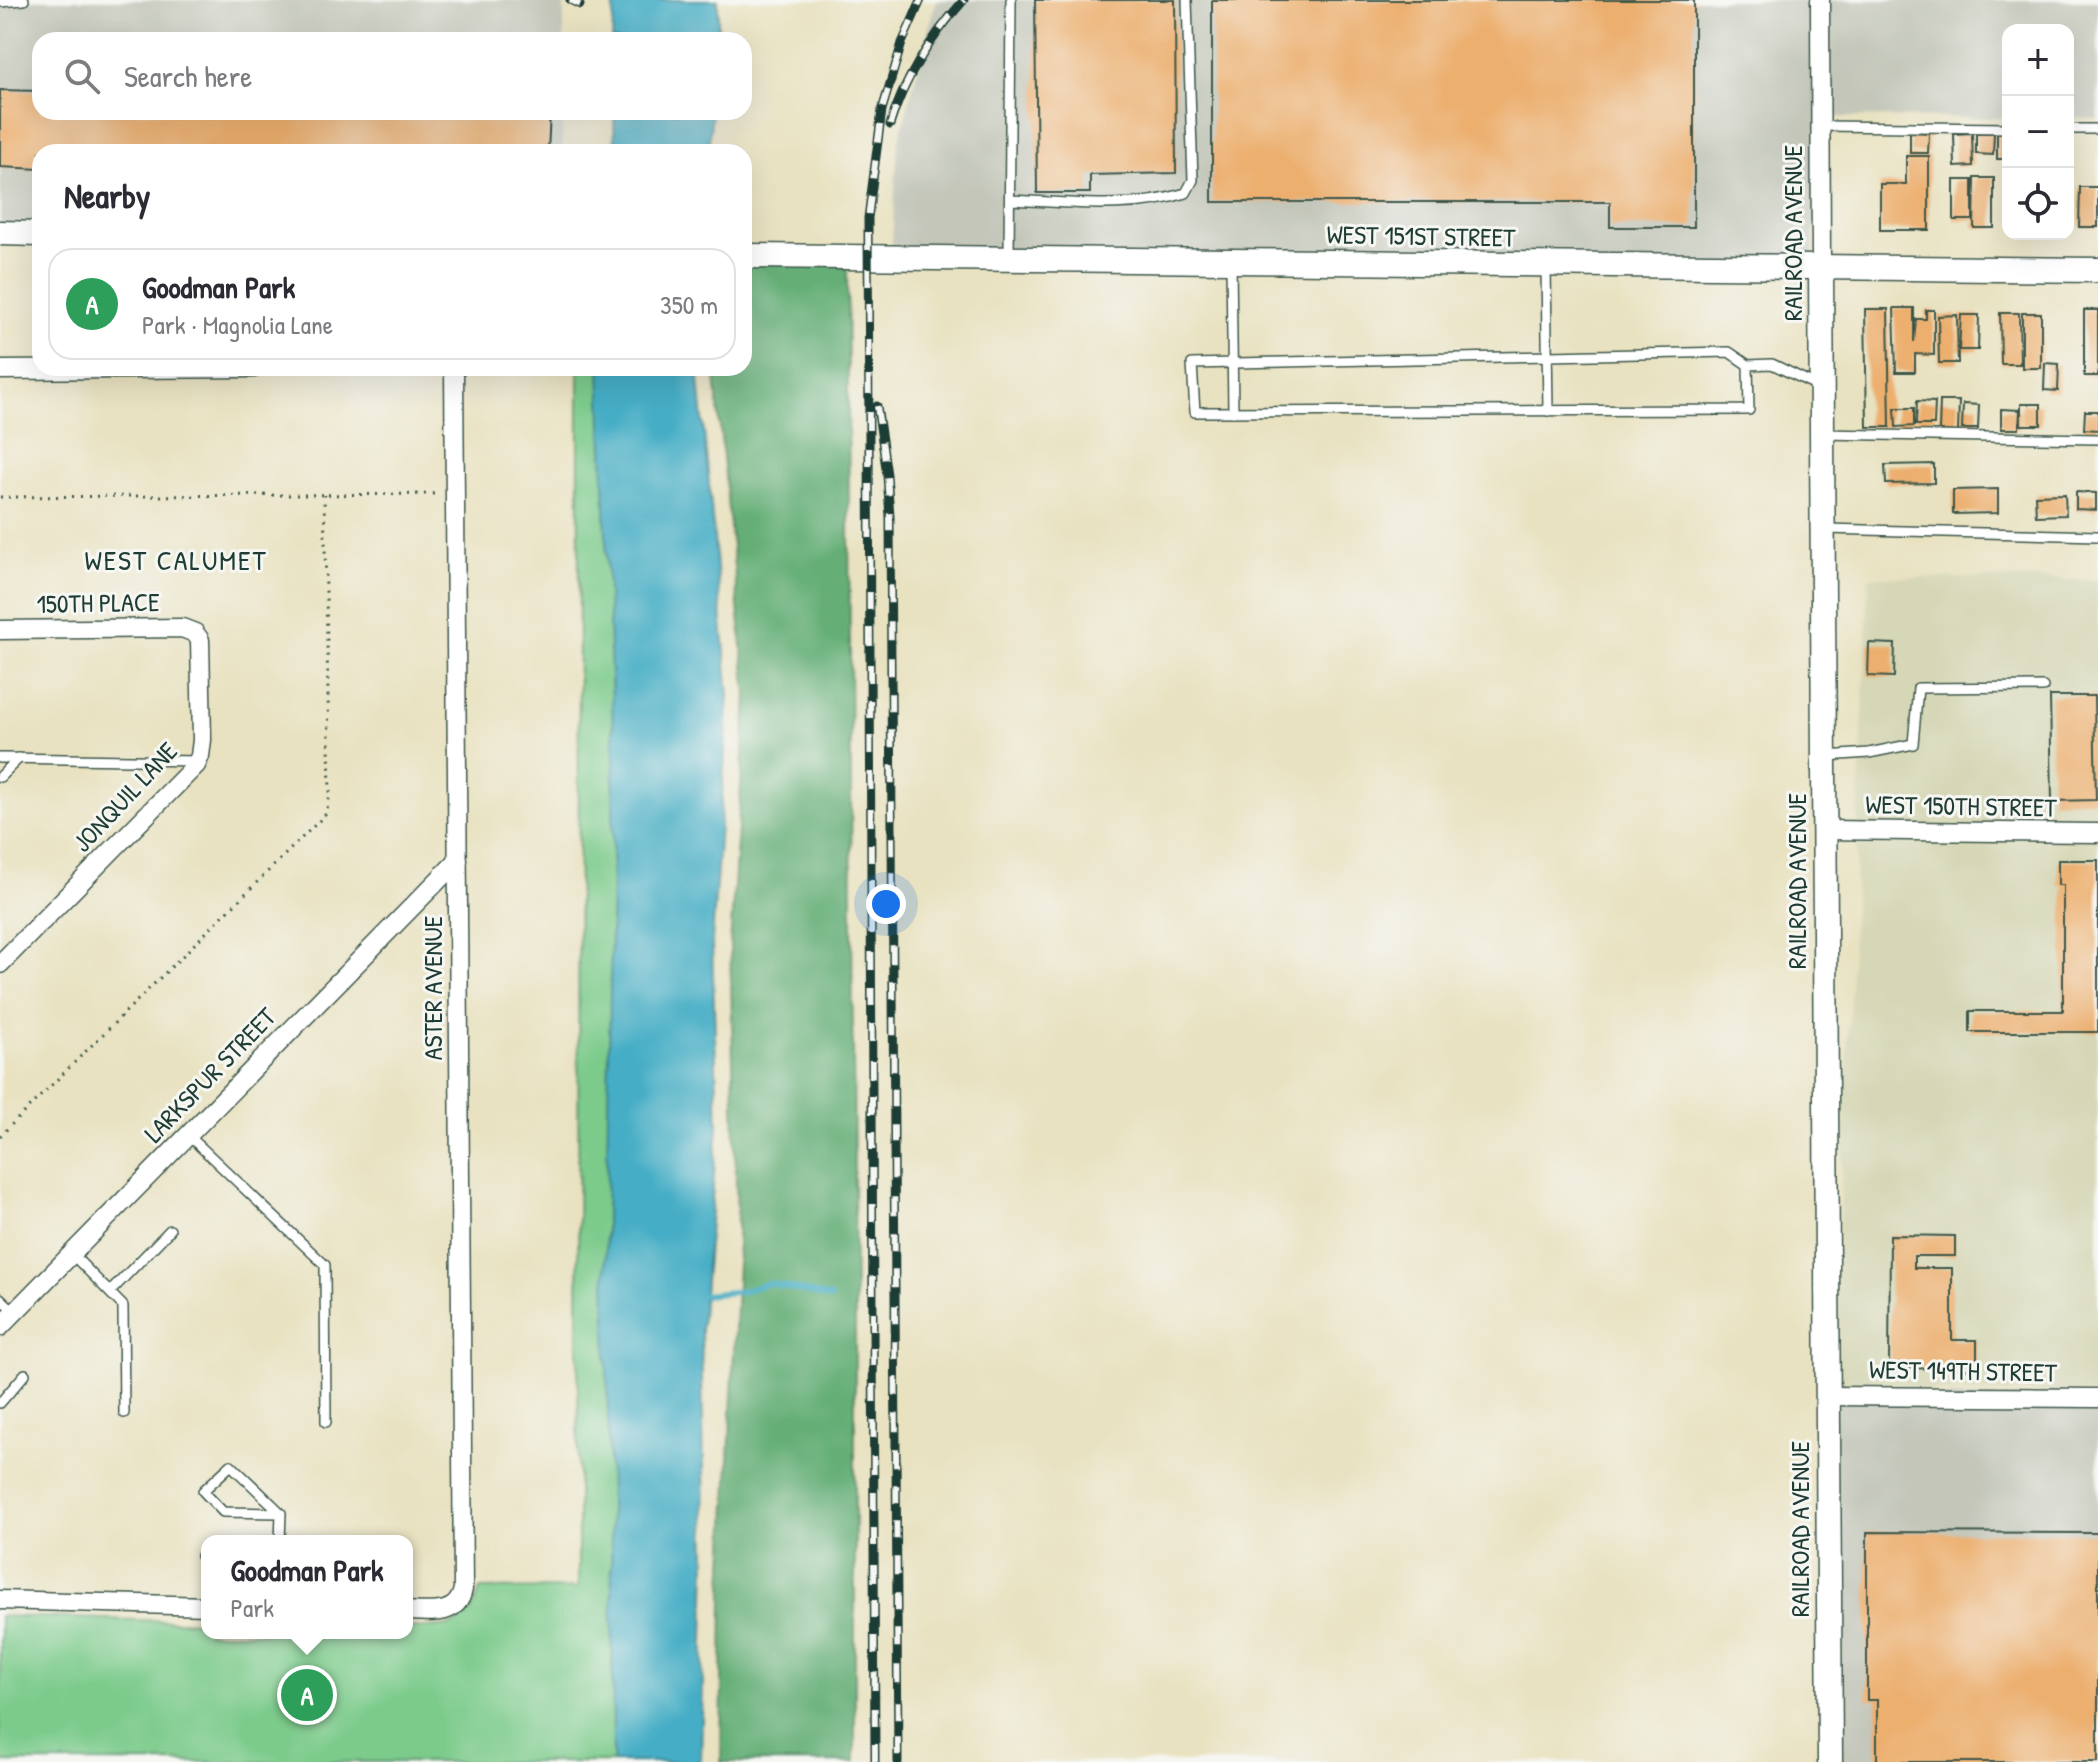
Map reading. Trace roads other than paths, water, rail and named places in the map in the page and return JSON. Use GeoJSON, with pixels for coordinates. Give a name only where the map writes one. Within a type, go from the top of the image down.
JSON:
{"type":"FeatureCollection","features":[{"type":"Feature","properties":{"kind":"street","name":"RAILROAD AVENUE"},"geometry":{"type":"LineString","coordinates":[[1820,0],[1830,1762]]}},
{"type":"Feature","properties":{"kind":"street"},"geometry":{"type":"LineString","coordinates":[[0,233],[32,234]]}},
{"type":"Feature","properties":{"kind":"street","name":"WEST 151ST STREET"},"geometry":{"type":"LineString","coordinates":[[752,256],[2098,270]]}},
{"type":"Feature","properties":{"kind":"street"},"geometry":{"type":"LineString","coordinates":[[0,370],[32,370]]}},
{"type":"Feature","properties":{"kind":"street","name":"ASTER AVENUE"},"geometry":{"type":"LineString","coordinates":[[413,1611],[442,1611],[455,1605],[463,1589],[454,376]]}},
{"type":"Feature","properties":{"kind":"street","name":"150TH PLACE"},"geometry":{"type":"LineString","coordinates":[[0,630],[182,628],[195,633]]}},
{"type":"Feature","properties":{"kind":"street","name":"JONQUIL LANE"},"geometry":{"type":"LineString","coordinates":[[0,964],[199,761],[202,740],[200,646],[195,633]]}},
{"type":"Feature","properties":{"kind":"street","name":"WEST 150TH STREET"},"geometry":{"type":"LineString","coordinates":[[1824,830],[2098,833]]}},
{"type":"Feature","properties":{"kind":"street","name":"LARKSPUR STREET"},"geometry":{"type":"LineString","coordinates":[[0,1327],[458,860]]}},
{"type":"Feature","properties":{"kind":"street","name":"WEST 149TH STREET"},"geometry":{"type":"LineString","coordinates":[[1828,1396],[2098,1398]]}},
{"type":"Feature","properties":{"kind":"street"},"geometry":{"type":"LineString","coordinates":[[0,1600],[201,1606]]}},
{"type":"Feature","properties":{"kind":"lane"},"geometry":{"type":"LineString","coordinates":[[0,2],[24,0]]}},
{"type":"Feature","properties":{"kind":"lane"},"geometry":{"type":"LineString","coordinates":[[1009,259],[1011,0]]}},
{"type":"Feature","properties":{"kind":"lane"},"geometry":{"type":"LineString","coordinates":[[1010,200],[1099,203],[1166,200],[1186,193],[1193,180],[1187,0]]}},
{"type":"Feature","properties":{"kind":"lane"},"geometry":{"type":"LineString","coordinates":[[1821,126],[2002,128]]}},
{"type":"Feature","properties":{"kind":"lane"},"geometry":{"type":"LineString","coordinates":[[2074,129],[2098,129]]}},
{"type":"Feature","properties":{"kind":"lane"},"geometry":{"type":"LineString","coordinates":[[1231,262],[1233,412]]}},
{"type":"Feature","properties":{"kind":"lane"},"geometry":{"type":"LineString","coordinates":[[1546,265],[1548,411]]}},
{"type":"Feature","properties":{"kind":"lane"},"geometry":{"type":"LineString","coordinates":[[1748,365],[1749,410],[1195,412],[1192,364],[1729,352],[1748,365],[1772,364],[1822,388]]}},
{"type":"Feature","properties":{"kind":"lane"},"geometry":{"type":"LineString","coordinates":[[1822,434],[2098,439]]}},
{"type":"Feature","properties":{"kind":"lane"},"geometry":{"type":"LineString","coordinates":[[1823,529],[2098,536]]}},
{"type":"Feature","properties":{"kind":"lane"},"geometry":{"type":"LineString","coordinates":[[1824,756],[1869,753],[1913,744],[1918,688],[2043,687]]}},
{"type":"Feature","properties":{"kind":"lane"},"geometry":{"type":"LineString","coordinates":[[0,758],[199,761]]}},
{"type":"Feature","properties":{"kind":"lane"},"geometry":{"type":"LineString","coordinates":[[0,777],[19,758]]}},
{"type":"Feature","properties":{"kind":"lane"},"geometry":{"type":"LineString","coordinates":[[188,1135],[325,1265],[326,1422]]}},
{"type":"Feature","properties":{"kind":"lane"},"geometry":{"type":"LineString","coordinates":[[110,1292],[170,1230]]}},
{"type":"Feature","properties":{"kind":"lane"},"geometry":{"type":"LineString","coordinates":[[72,1254],[123,1306],[124,1413]]}},
{"type":"Feature","properties":{"kind":"lane"},"geometry":{"type":"LineString","coordinates":[[0,1298],[15,1312]]}},
{"type":"Feature","properties":{"kind":"lane"},"geometry":{"type":"LineString","coordinates":[[0,1403],[25,1374]]}},
{"type":"Feature","properties":{"kind":"lane"},"geometry":{"type":"LineString","coordinates":[[280,1535],[281,1513],[231,1465],[203,1491],[223,1512],[281,1513]]}},
{"type":"Feature","properties":{"kind":"water"},"geometry":{"type":"Polygon","coordinates":[[[614,0],[718,0],[718,32],[612,32],[614,0]]]}},
{"type":"Feature","properties":{"kind":"water"},"geometry":{"type":"Polygon","coordinates":[[[614,120],[711,120],[709,144],[615,144],[614,120]]]}},
{"type":"Feature","properties":{"kind":"water"},"geometry":{"type":"Polygon","coordinates":[[[600,376],[699,376],[729,695],[712,942],[718,1127],[701,1329],[706,1559],[701,1762],[613,1762],[605,1279],[614,759],[600,376]]]}},
{"type":"Feature","properties":{"kind":"waterway"},"geometry":{"type":"LineString","coordinates":[[704,1295],[743,1291],[769,1283],[831,1298]]}},
{"type":"Feature","properties":{"kind":"railway"},"geometry":{"type":"LineString","coordinates":[[570,0],[580,5]]}},
{"type":"Feature","properties":{"kind":"railway"},"geometry":{"type":"LineString","coordinates":[[875,1762],[868,218],[882,110],[902,43],[921,0]]}},
{"type":"Feature","properties":{"kind":"railway"},"geometry":{"type":"LineString","coordinates":[[890,125],[920,59],[964,0]]}},
{"type":"Feature","properties":{"kind":"railway"},"geometry":{"type":"LineString","coordinates":[[877,406],[890,517],[898,1762]]}},
{"type":"Feature","properties":{"kind":"place","name":"Goodman Park"},"geometry":{"type":"Point","coordinates":[307,1695]}},
{"type":"Feature","properties":{"kind":"district","name":"WEST CALUMET"},"geometry":{"type":"Point","coordinates":[176,560]}}]}
